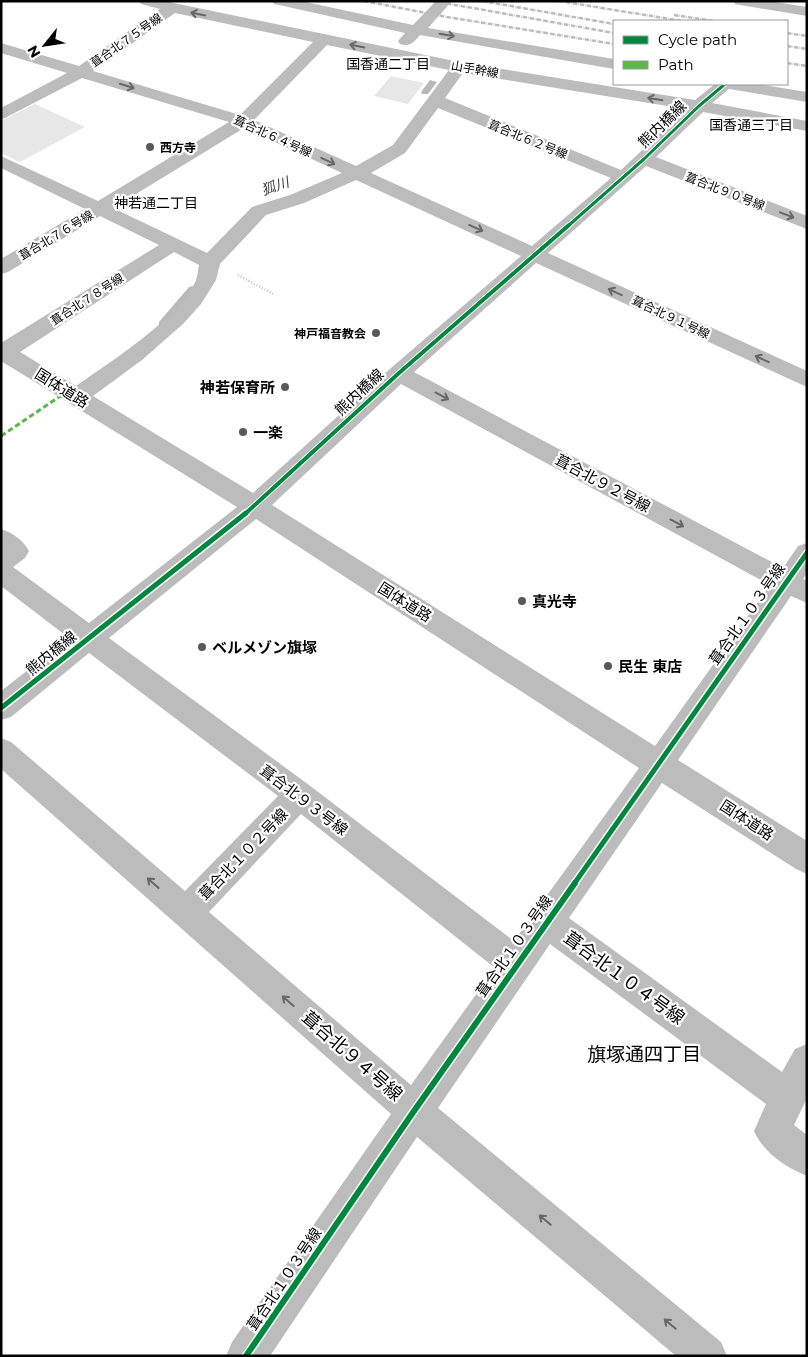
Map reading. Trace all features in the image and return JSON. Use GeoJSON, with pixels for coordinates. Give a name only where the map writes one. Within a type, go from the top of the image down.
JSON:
{"type":"FeatureCollection","features":[{"type":"Feature","properties":{"kind":"street","name":"山手幹線"},"geometry":{"type":"LineString","coordinates":[[146,1],[323,40],[459,67],[699,106],[807,126]]}},
{"type":"Feature","properties":{"kind":"street","name":"山手幹線"},"geometry":{"type":"LineString","coordinates":[[279,1],[415,30],[613,64]]}},
{"type":"Feature","properties":{"kind":"street"},"geometry":{"type":"LineString","coordinates":[[396,54],[415,30],[445,1]]}},
{"type":"Feature","properties":{"kind":"street"},"geometry":{"type":"LineString","coordinates":[[740,1],[802,14]]}},
{"type":"Feature","properties":{"kind":"street","name":"葺合北７５号線"},"geometry":{"type":"LineString","coordinates":[[1,115],[81,72],[172,8]]}},
{"type":"Feature","properties":{"kind":"street","name":"葺合北７６号線"},"geometry":{"type":"LineString","coordinates":[[1,268],[243,121],[323,40]]}},
{"type":"Feature","properties":{"kind":"street","name":"葺合北６４号線"},"geometry":{"type":"LineString","coordinates":[[1,48],[243,121],[534,255]]}},
{"type":"Feature","properties":{"kind":"street"},"geometry":{"type":"LineString","coordinates":[[76,397],[160,336],[192,302],[210,273],[210,262],[259,211],[297,200],[355,174],[399,149],[459,67]]}},
{"type":"Feature","properties":{"kind":"street","name":"熊内橋線"},"geometry":{"type":"LineString","coordinates":[[1,708],[254,506],[399,373],[644,159],[724,85]]}},
{"type":"Feature","properties":{"kind":"street"},"geometry":{"type":"LineString","coordinates":[[736,85],[807,97]]}},
{"type":"Feature","properties":{"kind":"street"},"geometry":{"type":"LineString","coordinates":[[756,85],[807,88]]}},
{"type":"Feature","properties":{"kind":"street","name":"葺合北６２号線"},"geometry":{"type":"LineString","coordinates":[[434,100],[623,177]]}},
{"type":"Feature","properties":{"kind":"street","name":"葺合北９０号線"},"geometry":{"type":"LineString","coordinates":[[644,159],[807,223]]}},
{"type":"Feature","properties":{"kind":"street"},"geometry":{"type":"LineString","coordinates":[[1,161],[210,262]]}},
{"type":"Feature","properties":{"kind":"street","name":"葺合北７８号線"},"geometry":{"type":"LineString","coordinates":[[2,352],[172,245]]}},
{"type":"Feature","properties":{"kind":"street","name":"葺合北９１号線"},"geometry":{"type":"LineString","coordinates":[[534,255],[807,380]]}},
{"type":"Feature","properties":{"kind":"street","name":"国体道路"},"geometry":{"type":"LineString","coordinates":[[2,352],[254,506],[807,858]]}},
{"type":"Feature","properties":{"kind":"street","name":"葺合北９２号線"},"geometry":{"type":"LineString","coordinates":[[399,373],[796,587]]}},
{"type":"Feature","properties":{"kind":"street"},"geometry":{"type":"LineString","coordinates":[[1,539],[16,551],[1,563]]}},
{"type":"Feature","properties":{"kind":"street","name":"葺合北１０３号線"},"geometry":{"type":"LineString","coordinates":[[246,1356],[657,763],[796,587],[807,553]]}},
{"type":"Feature","properties":{"kind":"street","name":"葺合北９３号線"},"geometry":{"type":"LineString","coordinates":[[1,572],[299,796],[517,964]]}},
{"type":"Feature","properties":{"kind":"street","name":"葺合北９４号線"},"geometry":{"type":"LineString","coordinates":[[1,751],[414,1111],[707,1356]]}},
{"type":"Feature","properties":{"kind":"street","name":"葺合北１０２号線"},"geometry":{"type":"LineString","coordinates":[[187,912],[299,796]]}},
{"type":"Feature","properties":{"kind":"street","name":"葺合北１０４号線"},"geometry":{"type":"LineString","coordinates":[[547,922],[788,1098]]}},
{"type":"Feature","properties":{"kind":"street"},"geometry":{"type":"LineString","coordinates":[[807,1061],[772,1131],[807,1158]]}},
{"type":"Feature","properties":{"kind":"path"},"geometry":{"type":"LineString","coordinates":[[233,272],[275,295]]}},
{"type":"Feature","properties":{"kind":"shaded area"},"geometry":{"type":"Polygon","coordinates":[[[391,76],[424,83],[408,104],[374,96],[391,76]]]}},
{"type":"Feature","properties":{"kind":"shaded area"},"geometry":{"type":"Polygon","coordinates":[[[35,104],[85,127],[20,162],[1,153],[1,121],[35,104]]]}},
{"type":"Feature","properties":{"kind":"waterway","name":"狐川"},"geometry":{"type":"LineString","coordinates":[[425,92],[433,82]]}},
{"type":"Feature","properties":{"kind":"waterway","name":"狐川"},"geometry":{"type":"LineString","coordinates":[[162,324],[192,289]]}},
{"type":"Feature","properties":{"kind":"railway"},"geometry":{"type":"LineString","coordinates":[[364,1],[447,17],[613,44]]}},
{"type":"Feature","properties":{"kind":"railway"},"geometry":{"type":"LineString","coordinates":[[433,1],[613,33]]}},
{"type":"Feature","properties":{"kind":"railway"},"geometry":{"type":"LineString","coordinates":[[482,1],[613,24]]}},
{"type":"Feature","properties":{"kind":"railway"},"geometry":{"type":"LineString","coordinates":[[559,1],[676,20]]}},
{"type":"Feature","properties":{"kind":"railway"},"geometry":{"type":"LineString","coordinates":[[674,15],[707,20]]}},
{"type":"Feature","properties":{"kind":"railway"},"geometry":{"type":"LineString","coordinates":[[788,33],[807,36]]}},
{"type":"Feature","properties":{"kind":"railway"},"geometry":{"type":"LineString","coordinates":[[788,46],[807,49]]}},
{"type":"Feature","properties":{"kind":"railway"},"geometry":{"type":"LineString","coordinates":[[788,63],[807,66]]}},
{"type":"Feature","properties":{"kind":"marked path"},"geometry":{"type":"LineString","coordinates":[[1,436],[68,391]]}},
{"type":"Feature","properties":{"kind":"cycle path"},"geometry":{"type":"LineString","coordinates":[[1,708],[255,506],[399,373],[644,159],[724,85]]}},
{"type":"Feature","properties":{"kind":"cycle path"},"geometry":{"type":"LineString","coordinates":[[246,1356],[414,1111],[807,553]]}},
{"type":"Feature","properties":{"kind":"place","name":"西方寺"},"geometry":{"type":"Point","coordinates":[150,147]}},
{"type":"Feature","properties":{"kind":"place","name":"神戸福音教会"},"geometry":{"type":"Point","coordinates":[376,333]}},
{"type":"Feature","properties":{"kind":"place","name":"神若保育所"},"geometry":{"type":"Point","coordinates":[285,387]}},
{"type":"Feature","properties":{"kind":"place","name":"一楽"},"geometry":{"type":"Point","coordinates":[243,432]}},
{"type":"Feature","properties":{"kind":"place","name":"真光寺"},"geometry":{"type":"Point","coordinates":[522,601]}},
{"type":"Feature","properties":{"kind":"place","name":"ベルメゾン旗塚"},"geometry":{"type":"Point","coordinates":[202,647]}},
{"type":"Feature","properties":{"kind":"place","name":"民生 東店"},"geometry":{"type":"Point","coordinates":[608,666]}},
{"type":"Feature","properties":{"kind":"district","name":"国香通二丁目"},"geometry":{"type":"Point","coordinates":[388,64]}},
{"type":"Feature","properties":{"kind":"district","name":"国香通三丁目"},"geometry":{"type":"Point","coordinates":[751,125]}},
{"type":"Feature","properties":{"kind":"district","name":"神若通二丁目"},"geometry":{"type":"Point","coordinates":[156,203]}},
{"type":"Feature","properties":{"kind":"district","name":"旗塚通四丁目"},"geometry":{"type":"Point","coordinates":[644,1054]}}]}
